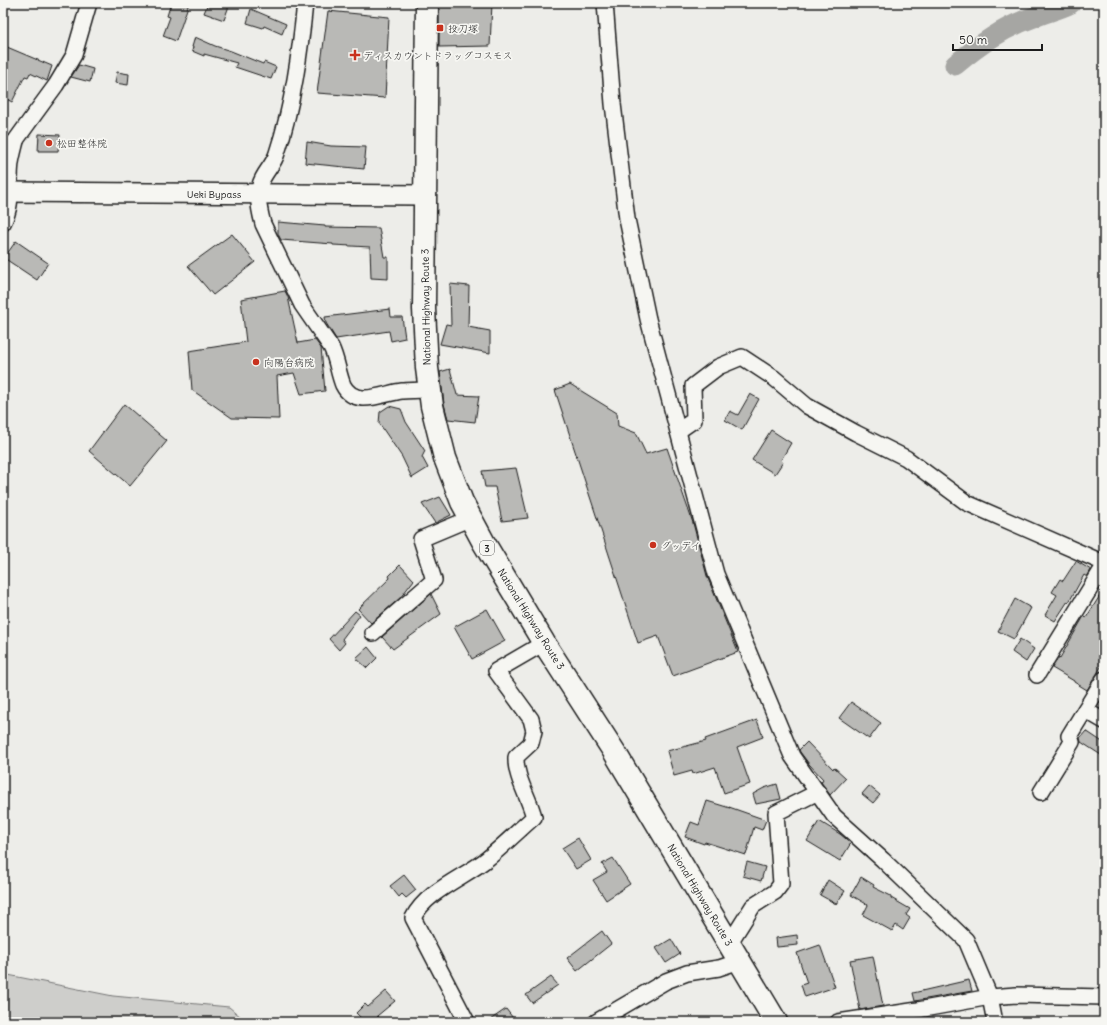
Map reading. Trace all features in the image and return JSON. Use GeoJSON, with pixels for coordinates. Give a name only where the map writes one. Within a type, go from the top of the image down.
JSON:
{"type":"FeatureCollection","features":[{"type":"Feature","properties":{"kind":"highway","name":"National Highway Route 3"},"geometry":{"type":"LineString","coordinates":[[427,3],[424,195],[424,309],[426,368],[432,406],[445,458],[462,502],[484,543],[544,643],[615,753],[776,1022]]}},
{"type":"Feature","properties":{"kind":"main road","name":"Ueki Bypass"},"geometry":{"type":"LineString","coordinates":[[7,192],[424,195]]}},
{"type":"Feature","properties":{"kind":"street"},"geometry":{"type":"LineString","coordinates":[[3,154],[16,140],[56,85],[74,55],[89,3]]}},
{"type":"Feature","properties":{"kind":"street"},"geometry":{"type":"LineString","coordinates":[[305,3],[291,101],[286,125],[275,161],[260,185],[260,210],[263,224],[302,305],[335,354],[344,386],[349,392],[358,397],[368,398],[402,391],[430,389]]}},
{"type":"Feature","properties":{"kind":"street"},"geometry":{"type":"LineString","coordinates":[[606,3],[613,104],[627,219],[648,318],[716,574],[792,756],[834,816],[883,860],[966,940],[990,997],[995,1022]]}},
{"type":"Feature","properties":{"kind":"street"},"geometry":{"type":"LineString","coordinates":[[3,223],[7,216],[7,192],[10,164],[16,140]]}},
{"type":"Feature","properties":{"kind":"street"},"geometry":{"type":"LineString","coordinates":[[678,431],[694,420],[693,386],[718,367],[742,357],[774,378],[807,406],[906,458],[967,503],[1104,565],[1037,675]]}},
{"type":"Feature","properties":{"kind":"street"},"geometry":{"type":"LineString","coordinates":[[373,633],[434,580],[421,539],[471,518]]}},
{"type":"Feature","properties":{"kind":"street"},"geometry":{"type":"LineString","coordinates":[[467,1022],[413,918],[416,911],[432,896],[487,860],[534,817],[531,805],[516,767],[516,757],[531,743],[534,732],[531,720],[496,671],[544,643]]}},
{"type":"Feature","properties":{"kind":"street"},"geometry":{"type":"LineString","coordinates":[[1041,792],[1072,742],[1069,736],[1104,679]]}},
{"type":"Feature","properties":{"kind":"street"},"geometry":{"type":"LineString","coordinates":[[1085,710],[1104,722]]}},
{"type":"Feature","properties":{"kind":"street"},"geometry":{"type":"LineString","coordinates":[[596,1022],[666,980],[687,973],[719,968],[734,952],[753,906],[775,892],[781,884],[776,813],[818,792]]}},
{"type":"Feature","properties":{"kind":"street"},"geometry":{"type":"LineString","coordinates":[[838,1022],[990,997],[1016,995],[1104,997]]}},
{"type":"Feature","properties":{"kind":"shaded area"},"geometry":{"type":"Polygon","coordinates":[[[3,974],[113,996],[229,1007],[247,1022],[3,1022],[3,974]]]}},
{"type":"Feature","properties":{"kind":"building"},"geometry":{"type":"Polygon","coordinates":[[[171,3],[189,3],[176,41],[163,36],[170,17],[167,16],[171,3]]]}},
{"type":"Feature","properties":{"kind":"building"},"geometry":{"type":"Polygon","coordinates":[[[208,3],[230,3],[224,20],[204,13],[208,3]]]}},
{"type":"Feature","properties":{"kind":"building"},"geometry":{"type":"Polygon","coordinates":[[[439,3],[492,3],[490,46],[439,47],[439,3]]]}},
{"type":"Feature","properties":{"kind":"building"},"geometry":{"type":"Polygon","coordinates":[[[251,9],[286,24],[282,34],[264,26],[263,28],[247,23],[251,9]]]}},
{"type":"Feature","properties":{"kind":"building","name":"ディスカウントドラッグコスモス"},"geometry":{"type":"Polygon","coordinates":[[[328,11],[389,17],[385,98],[317,93],[328,11]]]}},
{"type":"Feature","properties":{"kind":"building"},"geometry":{"type":"Polygon","coordinates":[[[195,37],[263,64],[264,62],[276,67],[271,79],[235,67],[237,63],[204,54],[204,56],[192,51],[195,37]]]}},
{"type":"Feature","properties":{"kind":"building"},"geometry":{"type":"Polygon","coordinates":[[[7,47],[52,66],[47,81],[30,73],[28,77],[25,76],[12,102],[3,97],[3,57],[7,47]]]}},
{"type":"Feature","properties":{"kind":"building"},"geometry":{"type":"Polygon","coordinates":[[[79,65],[93,69],[90,82],[71,77],[79,65]]]}},
{"type":"Feature","properties":{"kind":"building"},"geometry":{"type":"Polygon","coordinates":[[[117,72],[129,74],[128,85],[115,83],[117,72]]]}},
{"type":"Feature","properties":{"kind":"building","name":"松田整体院"},"geometry":{"type":"Polygon","coordinates":[[[39,134],[60,135],[58,151],[38,151],[39,134]]]}},
{"type":"Feature","properties":{"kind":"building"},"geometry":{"type":"Polygon","coordinates":[[[307,142],[331,146],[366,147],[364,169],[305,163],[307,142]]]}},
{"type":"Feature","properties":{"kind":"building"},"geometry":{"type":"Polygon","coordinates":[[[278,222],[325,227],[379,228],[384,257],[388,257],[388,279],[371,278],[370,247],[281,240],[278,234],[278,222]]]}},
{"type":"Feature","properties":{"kind":"building"},"geometry":{"type":"Polygon","coordinates":[[[232,234],[255,262],[213,295],[188,266],[232,234]]]}},
{"type":"Feature","properties":{"kind":"building"},"geometry":{"type":"Polygon","coordinates":[[[16,241],[48,263],[37,280],[4,258],[16,241]]]}},
{"type":"Feature","properties":{"kind":"building"},"geometry":{"type":"Polygon","coordinates":[[[450,284],[469,286],[468,327],[490,331],[490,353],[440,344],[446,324],[451,325],[450,284]]]}},
{"type":"Feature","properties":{"kind":"building","name":"向陽台病院"},"geometry":{"type":"Polygon","coordinates":[[[285,291],[288,297],[298,343],[315,340],[321,348],[325,391],[301,394],[294,373],[277,376],[279,419],[232,418],[192,390],[189,351],[246,342],[241,299],[285,291]]]}},
{"type":"Feature","properties":{"kind":"building"},"geometry":{"type":"Polygon","coordinates":[[[390,309],[391,317],[402,317],[405,338],[391,341],[389,331],[336,339],[326,323],[325,317],[390,309]]]}},
{"type":"Feature","properties":{"kind":"building"},"geometry":{"type":"Polygon","coordinates":[[[450,369],[457,395],[479,396],[475,422],[448,419],[444,404],[440,372],[450,369]]]}},
{"type":"Feature","properties":{"kind":"building","name":"グッデイ"},"geometry":{"type":"Polygon","coordinates":[[[570,384],[617,413],[618,426],[636,433],[646,454],[667,448],[693,523],[707,576],[738,652],[673,676],[658,636],[638,643],[555,390],[570,384]]]}},
{"type":"Feature","properties":{"kind":"building"},"geometry":{"type":"Polygon","coordinates":[[[750,394],[759,399],[742,430],[725,420],[730,411],[738,415],[750,394]]]}},
{"type":"Feature","properties":{"kind":"building"},"geometry":{"type":"Polygon","coordinates":[[[124,404],[167,441],[130,486],[89,451],[124,404]]]}},
{"type":"Feature","properties":{"kind":"building"},"geometry":{"type":"Polygon","coordinates":[[[389,406],[401,409],[406,422],[425,451],[422,457],[428,468],[412,478],[402,457],[379,423],[380,412],[389,406]]]}},
{"type":"Feature","properties":{"kind":"building"},"geometry":{"type":"Polygon","coordinates":[[[771,430],[791,443],[781,460],[783,462],[775,474],[752,460],[771,430]]]}},
{"type":"Feature","properties":{"kind":"building"},"geometry":{"type":"Polygon","coordinates":[[[516,468],[528,518],[502,521],[495,487],[485,487],[482,471],[516,468]]]}},
{"type":"Feature","properties":{"kind":"building"},"geometry":{"type":"Polygon","coordinates":[[[440,497],[451,515],[435,523],[422,504],[440,497]]]}},
{"type":"Feature","properties":{"kind":"building"},"geometry":{"type":"Polygon","coordinates":[[[1076,561],[1091,570],[1087,577],[1084,575],[1069,602],[1068,601],[1055,621],[1045,615],[1057,595],[1052,592],[1060,579],[1063,581],[1076,561]]]}},
{"type":"Feature","properties":{"kind":"building"},"geometry":{"type":"Polygon","coordinates":[[[400,565],[414,580],[400,598],[371,623],[358,609],[390,578],[389,576],[400,565]]]}},
{"type":"Feature","properties":{"kind":"building"},"geometry":{"type":"Polygon","coordinates":[[[1104,589],[1104,662],[1087,690],[1052,668],[1059,657],[1060,658],[1084,616],[1086,618],[1104,589]]]}},
{"type":"Feature","properties":{"kind":"building"},"geometry":{"type":"Polygon","coordinates":[[[431,594],[441,614],[393,649],[382,637],[431,594]]]}},
{"type":"Feature","properties":{"kind":"building"},"geometry":{"type":"Polygon","coordinates":[[[1015,599],[1031,608],[1014,639],[998,631],[1015,599]]]}},
{"type":"Feature","properties":{"kind":"building"},"geometry":{"type":"Polygon","coordinates":[[[487,609],[505,641],[472,659],[454,627],[487,609]]]}},
{"type":"Feature","properties":{"kind":"building"},"geometry":{"type":"Polygon","coordinates":[[[355,611],[360,615],[342,639],[345,643],[339,650],[329,639],[355,611]]]}},
{"type":"Feature","properties":{"kind":"building"},"geometry":{"type":"Polygon","coordinates":[[[1020,639],[1034,649],[1026,662],[1012,652],[1020,639]]]}},
{"type":"Feature","properties":{"kind":"building"},"geometry":{"type":"Polygon","coordinates":[[[368,647],[377,658],[367,668],[356,658],[368,647]]]}},
{"type":"Feature","properties":{"kind":"building"},"geometry":{"type":"Polygon","coordinates":[[[851,702],[881,723],[869,739],[839,718],[851,702]]]}},
{"type":"Feature","properties":{"kind":"building"},"geometry":{"type":"Polygon","coordinates":[[[757,720],[763,737],[737,747],[750,784],[724,793],[715,767],[693,774],[692,771],[674,776],[667,751],[706,741],[705,739],[757,720]]]}},
{"type":"Feature","properties":{"kind":"building"},"geometry":{"type":"Polygon","coordinates":[[[1086,731],[1104,743],[1104,757],[1081,742],[1080,738],[1086,731]]]}},
{"type":"Feature","properties":{"kind":"building"},"geometry":{"type":"Polygon","coordinates":[[[807,742],[833,769],[834,767],[846,778],[830,795],[821,782],[823,779],[809,764],[799,750],[807,742]]]}},
{"type":"Feature","properties":{"kind":"building"},"geometry":{"type":"Polygon","coordinates":[[[777,784],[781,799],[756,804],[753,794],[764,788],[777,784]]]}},
{"type":"Feature","properties":{"kind":"building"},"geometry":{"type":"Polygon","coordinates":[[[869,786],[880,795],[873,803],[862,794],[869,786]]]}},
{"type":"Feature","properties":{"kind":"building"},"geometry":{"type":"Polygon","coordinates":[[[707,801],[766,820],[762,830],[754,827],[746,855],[705,842],[704,844],[685,837],[691,822],[699,825],[707,801]]]}},
{"type":"Feature","properties":{"kind":"building"},"geometry":{"type":"Polygon","coordinates":[[[819,821],[851,843],[840,861],[807,841],[819,821]]]}},
{"type":"Feature","properties":{"kind":"building"},"geometry":{"type":"Polygon","coordinates":[[[578,838],[591,860],[576,869],[562,848],[578,838]]]}},
{"type":"Feature","properties":{"kind":"building"},"geometry":{"type":"Polygon","coordinates":[[[613,858],[630,884],[606,900],[593,880],[607,872],[602,864],[613,858]]]}},
{"type":"Feature","properties":{"kind":"building"},"geometry":{"type":"Polygon","coordinates":[[[747,862],[765,867],[761,881],[743,876],[747,862]]]}},
{"type":"Feature","properties":{"kind":"building"},"geometry":{"type":"Polygon","coordinates":[[[404,875],[416,890],[406,898],[402,894],[399,897],[390,886],[404,875]]]}},
{"type":"Feature","properties":{"kind":"building"},"geometry":{"type":"Polygon","coordinates":[[[861,877],[874,885],[873,887],[891,896],[891,898],[910,909],[906,915],[910,918],[903,930],[896,925],[892,931],[863,915],[868,905],[851,895],[861,877]]]}},
{"type":"Feature","properties":{"kind":"building"},"geometry":{"type":"Polygon","coordinates":[[[828,880],[845,891],[836,904],[820,895],[828,880]]]}},
{"type":"Feature","properties":{"kind":"building"},"geometry":{"type":"Polygon","coordinates":[[[602,931],[611,944],[577,971],[567,958],[602,931]]]}},
{"type":"Feature","properties":{"kind":"building"},"geometry":{"type":"Polygon","coordinates":[[[797,935],[798,945],[777,947],[776,938],[797,935]]]}},
{"type":"Feature","properties":{"kind":"building"},"geometry":{"type":"Polygon","coordinates":[[[671,939],[680,954],[666,963],[656,948],[671,939]]]}},
{"type":"Feature","properties":{"kind":"building"},"geometry":{"type":"Polygon","coordinates":[[[820,945],[835,987],[805,997],[801,985],[807,983],[797,953],[820,945]]]}},
{"type":"Feature","properties":{"kind":"building"},"geometry":{"type":"Polygon","coordinates":[[[873,956],[883,1006],[860,1010],[850,960],[873,956]]]}},
{"type":"Feature","properties":{"kind":"building"},"geometry":{"type":"Polygon","coordinates":[[[551,977],[558,985],[532,1003],[526,995],[551,977]]]}},
{"type":"Feature","properties":{"kind":"building"},"geometry":{"type":"Polygon","coordinates":[[[969,980],[972,991],[915,1001],[913,993],[969,980]]]}},
{"type":"Feature","properties":{"kind":"building"},"geometry":{"type":"Polygon","coordinates":[[[386,991],[395,1001],[377,1016],[383,1022],[365,1022],[356,1013],[365,1004],[368,1007],[386,991]]]}},
{"type":"Feature","properties":{"kind":"building"},"geometry":{"type":"Polygon","coordinates":[[[506,1009],[516,1022],[487,1022],[506,1009]]]}},
{"type":"Feature","properties":{"kind":"waterway"},"geometry":{"type":"LineString","coordinates":[[955,65],[973,50],[1002,31],[1023,21],[1071,3]]}},
{"type":"Feature","properties":{"kind":"place","name":"投刀塚"},"geometry":{"type":"Point","coordinates":[440,28]}},
{"type":"Feature","properties":{"kind":"place","name":"ディスカウントドラッグコスモス"},"geometry":{"type":"Point","coordinates":[355,55]}},
{"type":"Feature","properties":{"kind":"place","name":"松田整体院"},"geometry":{"type":"Point","coordinates":[49,143]}},
{"type":"Feature","properties":{"kind":"place","name":"向陽台病院"},"geometry":{"type":"Point","coordinates":[256,362]}},
{"type":"Feature","properties":{"kind":"place","name":"グッデイ"},"geometry":{"type":"Point","coordinates":[653,545]}}]}
